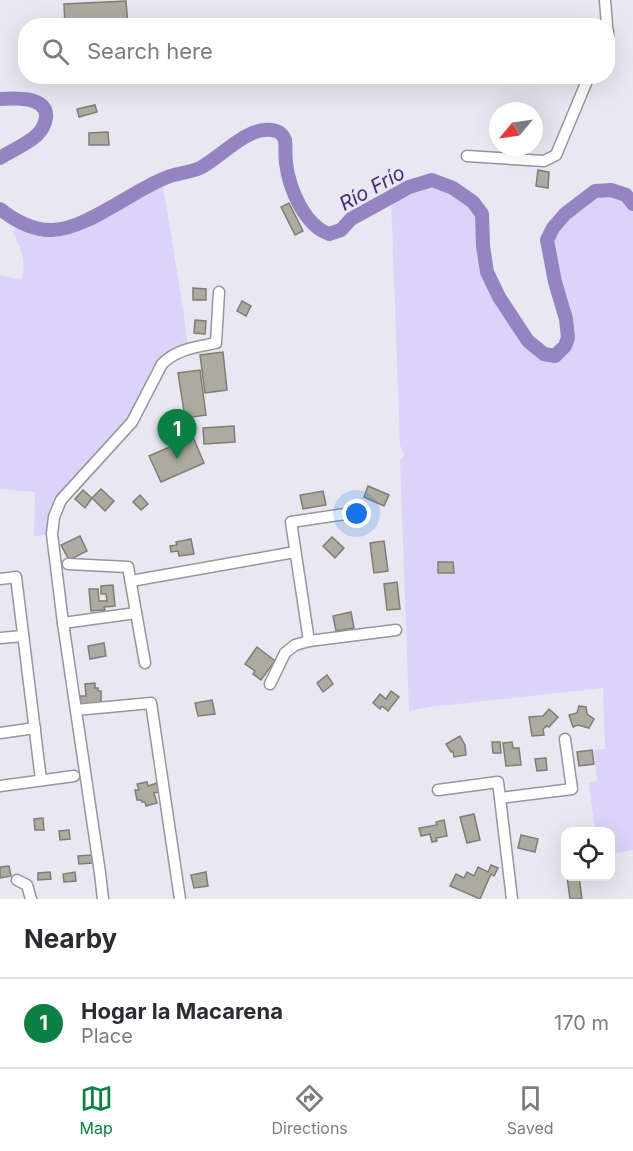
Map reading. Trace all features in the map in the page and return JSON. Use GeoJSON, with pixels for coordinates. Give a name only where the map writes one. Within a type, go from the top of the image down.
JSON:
{"type":"FeatureCollection","features":[{"type":"Feature","properties":{"kind":"street"},"geometry":{"type":"LineString","coordinates":[[605,0],[606,18]]}},
{"type":"Feature","properties":{"kind":"street"},"geometry":{"type":"LineString","coordinates":[[467,156],[544,161],[556,155],[586,84]]}},
{"type":"Feature","properties":{"kind":"street"},"geometry":{"type":"LineString","coordinates":[[103,899],[63,623],[52,534],[54,517],[61,500],[132,422],[162,364],[169,357],[188,348],[216,343],[219,292]]}},
{"type":"Feature","properties":{"kind":"street"},"geometry":{"type":"LineString","coordinates":[[309,641],[291,522],[345,514]]}},
{"type":"Feature","properties":{"kind":"street"},"geometry":{"type":"LineString","coordinates":[[131,581],[295,552]]}},
{"type":"Feature","properties":{"kind":"street"},"geometry":{"type":"LineString","coordinates":[[68,564],[128,567],[144,663]]}},
{"type":"Feature","properties":{"kind":"street"},"geometry":{"type":"LineString","coordinates":[[0,579],[16,577],[41,780]]}},
{"type":"Feature","properties":{"kind":"street"},"geometry":{"type":"LineString","coordinates":[[63,623],[136,613]]}},
{"type":"Feature","properties":{"kind":"street"},"geometry":{"type":"LineString","coordinates":[[270,684],[285,653],[295,645],[309,641],[396,630]]}},
{"type":"Feature","properties":{"kind":"street"},"geometry":{"type":"LineString","coordinates":[[0,638],[23,636]]}},
{"type":"Feature","properties":{"kind":"street"},"geometry":{"type":"LineString","coordinates":[[76,710],[151,703],[180,899]]}},
{"type":"Feature","properties":{"kind":"street"},"geometry":{"type":"LineString","coordinates":[[0,733],[35,729]]}},
{"type":"Feature","properties":{"kind":"street"},"geometry":{"type":"LineString","coordinates":[[500,798],[572,789],[565,739]]}},
{"type":"Feature","properties":{"kind":"street"},"geometry":{"type":"LineString","coordinates":[[0,786],[74,776]]}},
{"type":"Feature","properties":{"kind":"street"},"geometry":{"type":"LineString","coordinates":[[438,790],[498,782],[512,899]]}},
{"type":"Feature","properties":{"kind":"street"},"geometry":{"type":"LineString","coordinates":[[17,880],[27,885],[31,899]]}},
{"type":"Feature","properties":{"kind":"shaded area"},"geometry":{"type":"Polygon","coordinates":[[[162,179],[188,348],[169,357],[132,422],[61,500],[52,534],[34,536],[35,492],[0,489],[0,275],[21,280],[24,267],[21,251],[13,234],[18,221],[28,226],[49,230],[69,227],[87,220],[162,179]]]}},
{"type":"Feature","properties":{"kind":"shaded area"},"geometry":{"type":"Polygon","coordinates":[[[432,180],[453,188],[473,202],[482,214],[483,246],[487,271],[499,297],[528,341],[544,354],[555,356],[565,346],[568,338],[566,319],[555,282],[547,240],[553,228],[565,214],[595,191],[611,190],[626,195],[633,204],[633,850],[615,853],[615,827],[594,827],[589,783],[597,781],[594,750],[605,749],[603,688],[409,711],[400,460],[404,455],[400,445],[391,197],[409,187],[432,180]]]}},
{"type":"Feature","properties":{"kind":"building"},"geometry":{"type":"Polygon","coordinates":[[[126,1],[127,18],[65,18],[64,4],[126,1]]]}},
{"type":"Feature","properties":{"kind":"building"},"geometry":{"type":"Polygon","coordinates":[[[95,105],[97,112],[79,117],[77,109],[95,105]]]}},
{"type":"Feature","properties":{"kind":"building"},"geometry":{"type":"Polygon","coordinates":[[[108,132],[109,145],[89,145],[89,133],[108,132]]]}},
{"type":"Feature","properties":{"kind":"building"},"geometry":{"type":"Polygon","coordinates":[[[538,170],[549,172],[548,188],[536,186],[538,170]]]}},
{"type":"Feature","properties":{"kind":"building"},"geometry":{"type":"Polygon","coordinates":[[[289,203],[303,231],[295,235],[281,207],[289,203]]]}},
{"type":"Feature","properties":{"kind":"building"},"geometry":{"type":"Polygon","coordinates":[[[193,288],[206,289],[206,300],[193,300],[193,288]]]}},
{"type":"Feature","properties":{"kind":"building"},"geometry":{"type":"Polygon","coordinates":[[[242,301],[251,306],[246,316],[237,311],[242,301]]]}},
{"type":"Feature","properties":{"kind":"building"},"geometry":{"type":"Polygon","coordinates":[[[195,320],[206,321],[205,334],[194,333],[195,320]]]}},
{"type":"Feature","properties":{"kind":"building"},"geometry":{"type":"Polygon","coordinates":[[[223,352],[227,390],[205,393],[200,355],[223,352]]]}},
{"type":"Feature","properties":{"kind":"building"},"geometry":{"type":"Polygon","coordinates":[[[200,370],[206,415],[185,418],[178,373],[200,370]]]}},
{"type":"Feature","properties":{"kind":"building"},"geometry":{"type":"Polygon","coordinates":[[[234,426],[235,442],[204,444],[203,428],[234,426]]]}},
{"type":"Feature","properties":{"kind":"building"},"geometry":{"type":"Polygon","coordinates":[[[193,437],[204,463],[161,482],[149,456],[193,437]]]}},
{"type":"Feature","properties":{"kind":"building"},"geometry":{"type":"Polygon","coordinates":[[[368,486],[389,495],[384,506],[364,497],[368,486]]]}},
{"type":"Feature","properties":{"kind":"building"},"geometry":{"type":"Polygon","coordinates":[[[101,489],[114,501],[105,511],[92,498],[101,489]]]}},
{"type":"Feature","properties":{"kind":"building"},"geometry":{"type":"Polygon","coordinates":[[[83,490],[92,498],[85,508],[75,499],[83,490]]]}},
{"type":"Feature","properties":{"kind":"building"},"geometry":{"type":"Polygon","coordinates":[[[323,491],[326,505],[303,509],[300,495],[323,491]]]}},
{"type":"Feature","properties":{"kind":"building"},"geometry":{"type":"Polygon","coordinates":[[[140,495],[148,504],[141,510],[133,502],[140,495]]]}},
{"type":"Feature","properties":{"kind":"building"},"geometry":{"type":"Polygon","coordinates":[[[80,536],[87,551],[69,560],[61,545],[80,536]]]}},
{"type":"Feature","properties":{"kind":"building"},"geometry":{"type":"Polygon","coordinates":[[[332,537],[344,548],[335,558],[323,546],[332,537]]]}},
{"type":"Feature","properties":{"kind":"building"},"geometry":{"type":"Polygon","coordinates":[[[191,539],[194,554],[179,556],[178,551],[171,552],[170,546],[177,545],[176,542],[191,539]]]}},
{"type":"Feature","properties":{"kind":"building"},"geometry":{"type":"Polygon","coordinates":[[[384,541],[388,571],[374,573],[370,543],[384,541]]]}},
{"type":"Feature","properties":{"kind":"building"},"geometry":{"type":"Polygon","coordinates":[[[438,562],[453,562],[454,573],[438,573],[438,562]]]}},
{"type":"Feature","properties":{"kind":"building"},"geometry":{"type":"Polygon","coordinates":[[[397,582],[400,609],[387,610],[384,584],[397,582]]]}},
{"type":"Feature","properties":{"kind":"building"},"geometry":{"type":"Polygon","coordinates":[[[113,585],[115,606],[104,607],[105,610],[91,611],[89,589],[98,589],[99,601],[107,601],[106,594],[101,594],[101,586],[113,585]]]}},
{"type":"Feature","properties":{"kind":"building"},"geometry":{"type":"Polygon","coordinates":[[[351,612],[354,628],[336,631],[333,616],[351,612]]]}},
{"type":"Feature","properties":{"kind":"building"},"geometry":{"type":"Polygon","coordinates":[[[104,643],[106,656],[90,659],[88,646],[104,643]]]}},
{"type":"Feature","properties":{"kind":"building"},"geometry":{"type":"Polygon","coordinates":[[[257,647],[275,661],[261,680],[253,674],[255,671],[245,664],[257,647]]]}},
{"type":"Feature","properties":{"kind":"building"},"geometry":{"type":"Polygon","coordinates":[[[327,675],[333,684],[323,692],[317,683],[327,675]]]}},
{"type":"Feature","properties":{"kind":"building"},"geometry":{"type":"Polygon","coordinates":[[[95,683],[95,688],[101,691],[101,704],[80,705],[80,696],[86,696],[85,684],[95,683]]]}},
{"type":"Feature","properties":{"kind":"building"},"geometry":{"type":"Polygon","coordinates":[[[391,691],[399,697],[388,711],[382,706],[380,709],[373,703],[380,694],[386,699],[391,691]]]}},
{"type":"Feature","properties":{"kind":"building"},"geometry":{"type":"Polygon","coordinates":[[[212,700],[215,714],[198,716],[195,703],[212,700]]]}},
{"type":"Feature","properties":{"kind":"building"},"geometry":{"type":"Polygon","coordinates":[[[579,706],[586,707],[587,714],[594,719],[589,728],[578,725],[573,727],[569,715],[577,713],[579,706]]]}},
{"type":"Feature","properties":{"kind":"building"},"geometry":{"type":"Polygon","coordinates":[[[549,709],[558,717],[549,727],[543,729],[544,735],[532,736],[529,717],[543,716],[549,709]]]}},
{"type":"Feature","properties":{"kind":"building"},"geometry":{"type":"Polygon","coordinates":[[[460,736],[465,745],[466,755],[454,757],[453,751],[451,752],[446,744],[460,736]]]}},
{"type":"Feature","properties":{"kind":"building"},"geometry":{"type":"Polygon","coordinates":[[[492,742],[500,742],[501,753],[493,753],[492,742]]]}},
{"type":"Feature","properties":{"kind":"building"},"geometry":{"type":"Polygon","coordinates":[[[512,742],[513,748],[519,748],[521,765],[506,766],[503,743],[512,742]]]}},
{"type":"Feature","properties":{"kind":"building"},"geometry":{"type":"Polygon","coordinates":[[[592,750],[594,764],[579,766],[577,752],[592,750]]]}},
{"type":"Feature","properties":{"kind":"building"},"geometry":{"type":"Polygon","coordinates":[[[546,758],[547,770],[537,771],[535,759],[546,758]]]}},
{"type":"Feature","properties":{"kind":"building"},"geometry":{"type":"Polygon","coordinates":[[[147,782],[148,786],[157,783],[159,792],[154,793],[157,803],[146,806],[145,802],[137,800],[135,790],[139,790],[137,784],[147,782]]]}},
{"type":"Feature","properties":{"kind":"building"},"geometry":{"type":"Polygon","coordinates":[[[474,814],[480,840],[467,843],[460,817],[474,814]]]}},
{"type":"Feature","properties":{"kind":"building"},"geometry":{"type":"Polygon","coordinates":[[[43,818],[44,830],[35,830],[34,819],[43,818]]]}},
{"type":"Feature","properties":{"kind":"building"},"geometry":{"type":"Polygon","coordinates":[[[444,820],[447,836],[436,838],[437,841],[432,842],[430,834],[421,836],[419,828],[437,825],[436,822],[444,820]]]}},
{"type":"Feature","properties":{"kind":"building"},"geometry":{"type":"Polygon","coordinates":[[[69,830],[70,839],[60,840],[59,831],[69,830]]]}},
{"type":"Feature","properties":{"kind":"building"},"geometry":{"type":"Polygon","coordinates":[[[521,835],[538,839],[535,852],[518,848],[521,835]]]}},
{"type":"Feature","properties":{"kind":"building"},"geometry":{"type":"Polygon","coordinates":[[[92,855],[93,863],[79,864],[78,856],[92,855]]]}},
{"type":"Feature","properties":{"kind":"building"},"geometry":{"type":"Polygon","coordinates":[[[491,865],[498,868],[494,876],[491,874],[480,899],[450,886],[456,874],[464,878],[467,872],[474,876],[478,867],[488,872],[491,865]]]}},
{"type":"Feature","properties":{"kind":"building"},"geometry":{"type":"Polygon","coordinates":[[[9,866],[11,876],[0,878],[0,867],[9,866]]]}},
{"type":"Feature","properties":{"kind":"building"},"geometry":{"type":"Polygon","coordinates":[[[50,872],[51,879],[38,880],[38,873],[50,872]]]}},
{"type":"Feature","properties":{"kind":"building"},"geometry":{"type":"Polygon","coordinates":[[[75,872],[76,881],[64,882],[63,874],[75,872]]]}},
{"type":"Feature","properties":{"kind":"building"},"geometry":{"type":"Polygon","coordinates":[[[206,872],[208,886],[194,888],[191,875],[206,872]]]}},
{"type":"Feature","properties":{"kind":"building"},"geometry":{"type":"Polygon","coordinates":[[[568,881],[580,881],[582,899],[570,899],[568,881]]]}},
{"type":"Feature","properties":{"kind":"waterway","name":"Río Frío"},"geometry":{"type":"LineString","coordinates":[[0,99],[36,102],[42,106],[46,118],[37,135],[0,158]]}},
{"type":"Feature","properties":{"kind":"waterway","name":"Río Frío"},"geometry":{"type":"LineString","coordinates":[[0,209],[30,226],[43,230],[63,229],[93,217],[165,178],[200,168],[246,136],[266,130],[276,131],[281,133],[285,140],[290,183],[299,204],[312,223],[329,234],[341,230],[351,219],[409,187],[432,180],[453,188],[473,202],[482,214],[487,272],[499,297],[528,341],[544,354],[555,356],[565,346],[568,338],[566,319],[555,282],[547,240],[553,228],[565,214],[595,191],[611,190],[626,195],[633,204]]}},
{"type":"Feature","properties":{"kind":"place","name":"Hogar la Macarena"},"geometry":{"type":"Point","coordinates":[177,459]}}]}
